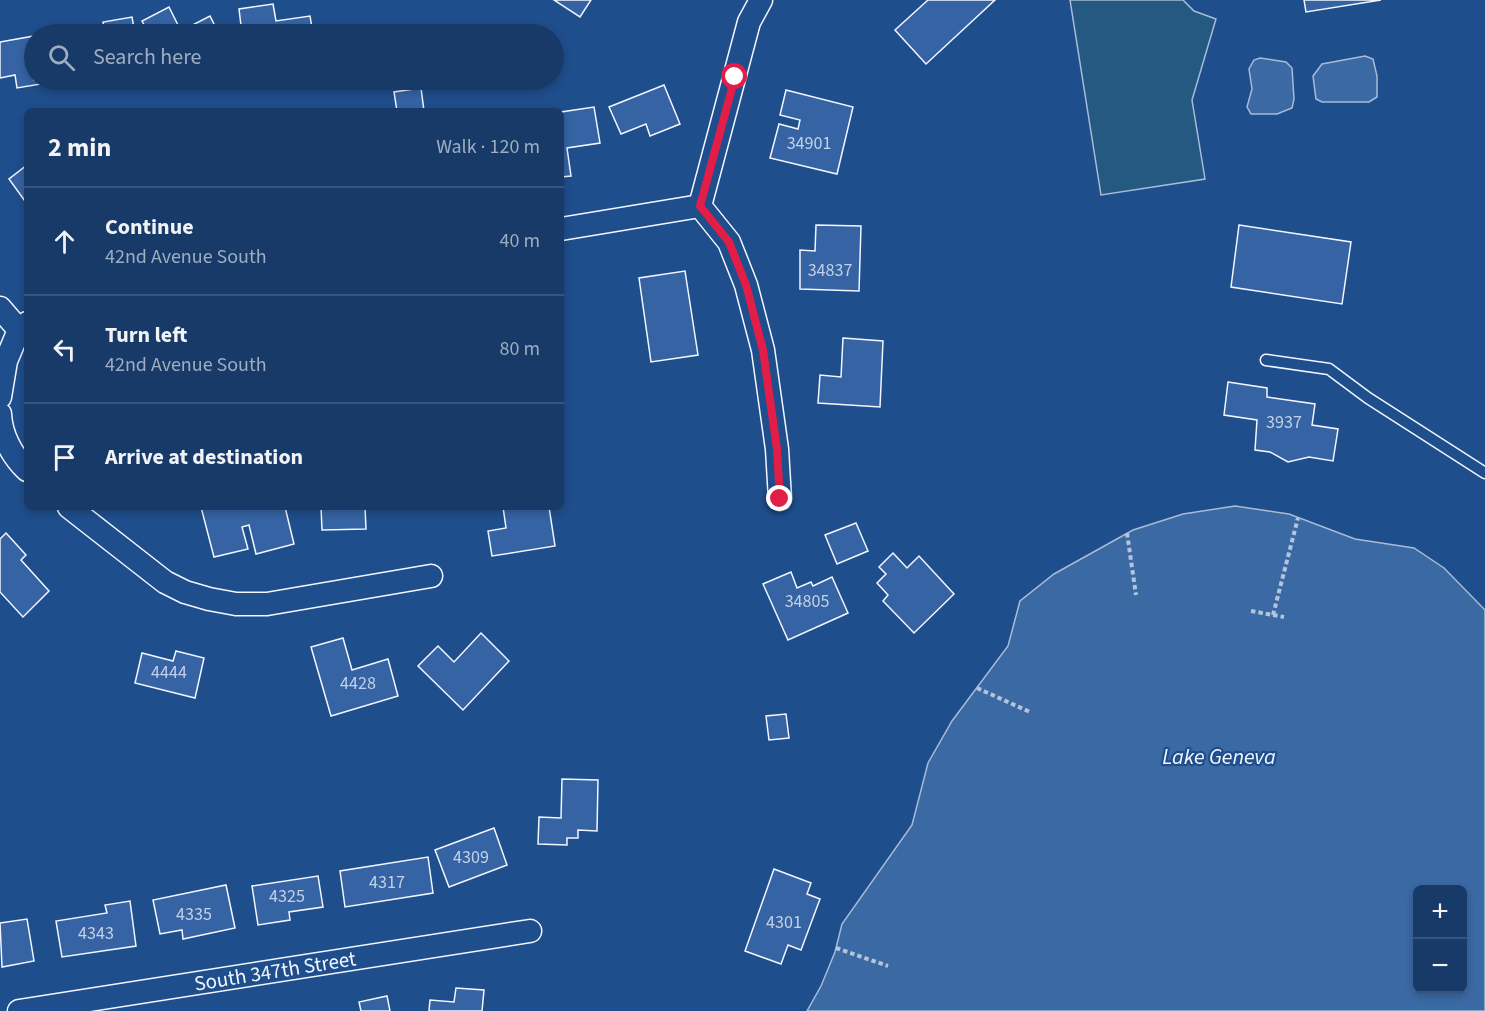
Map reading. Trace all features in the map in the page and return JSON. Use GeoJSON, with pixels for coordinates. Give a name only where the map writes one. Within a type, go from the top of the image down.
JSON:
{"type":"FeatureCollection","features":[{"type":"Feature","properties":{"kind":"street"},"geometry":{"type":"LineString","coordinates":[[700,206],[749,22],[761,0]]}},
{"type":"Feature","properties":{"kind":"street"},"geometry":{"type":"LineString","coordinates":[[564,229],[700,206]]}},
{"type":"Feature","properties":{"kind":"street"},"geometry":{"type":"LineString","coordinates":[[700,206],[729,242],[746,285],[763,350],[777,449],[780,499]]}},
{"type":"Feature","properties":{"kind":"street"},"geometry":{"type":"LineString","coordinates":[[0,308],[23,326],[6,361],[0,397]]}},
{"type":"Feature","properties":{"kind":"street"},"geometry":{"type":"LineString","coordinates":[[0,414],[0,427],[8,446],[24,466]]}},
{"type":"Feature","properties":{"kind":"street"},"geometry":{"type":"LineString","coordinates":[[73,510],[165,582],[185,592],[236,604],[267,604],[431,576]]}},
{"type":"Feature","properties":{"kind":"street","name":"South 347th Street"},"geometry":{"type":"LineString","coordinates":[[20,1011],[530,931]]}},
{"type":"Feature","properties":{"kind":"lane"},"geometry":{"type":"LineString","coordinates":[[1266,360],[1329,369],[1368,398],[1485,473]]}},
{"type":"Feature","properties":{"kind":"path"},"geometry":{"type":"LineString","coordinates":[[1273,615],[1298,518]]}},
{"type":"Feature","properties":{"kind":"path"},"geometry":{"type":"LineString","coordinates":[[1127,533],[1136,596]]}},
{"type":"Feature","properties":{"kind":"path"},"geometry":{"type":"LineString","coordinates":[[1251,611],[1284,617]]}},
{"type":"Feature","properties":{"kind":"path"},"geometry":{"type":"LineString","coordinates":[[977,688],[1030,712]]}},
{"type":"Feature","properties":{"kind":"path"},"geometry":{"type":"LineString","coordinates":[[836,948],[888,966]]}},
{"type":"Feature","properties":{"kind":"shaded area"},"geometry":{"type":"Polygon","coordinates":[[[1070,0],[1183,0],[1194,11],[1216,19],[1192,100],[1205,179],[1101,195],[1070,0]]]}},
{"type":"Feature","properties":{"kind":"water"},"geometry":{"type":"Polygon","coordinates":[[[1365,56],[1373,59],[1377,76],[1377,97],[1369,102],[1322,102],[1316,99],[1313,76],[1322,64],[1365,56]]]}},
{"type":"Feature","properties":{"kind":"water"},"geometry":{"type":"Polygon","coordinates":[[[1260,58],[1286,62],[1292,68],[1294,99],[1292,108],[1277,114],[1251,114],[1247,107],[1252,89],[1249,69],[1254,60],[1260,58]]]}},
{"type":"Feature","properties":{"kind":"water","name":"Lake Geneva"},"geometry":{"type":"Polygon","coordinates":[[[1235,506],[1289,514],[1355,539],[1414,548],[1444,568],[1485,610],[1485,1011],[807,1011],[821,986],[835,952],[842,924],[912,825],[928,763],[952,721],[1008,646],[1020,601],[1054,574],[1133,530],[1183,514],[1235,506]]]}},
{"type":"Feature","properties":{"kind":"building"},"geometry":{"type":"Polygon","coordinates":[[[554,0],[591,0],[580,17],[554,0]]]}},
{"type":"Feature","properties":{"kind":"building"},"geometry":{"type":"Polygon","coordinates":[[[928,0],[995,0],[926,64],[895,30],[928,0]]]}},
{"type":"Feature","properties":{"kind":"building"},"geometry":{"type":"Polygon","coordinates":[[[1304,0],[1381,0],[1306,12],[1304,0]]]}},
{"type":"Feature","properties":{"kind":"building"},"geometry":{"type":"Polygon","coordinates":[[[273,4],[276,21],[310,16],[311,24],[241,24],[239,9],[273,4]]]}},
{"type":"Feature","properties":{"kind":"building"},"geometry":{"type":"Polygon","coordinates":[[[169,7],[178,24],[144,24],[142,21],[169,7]]]}},
{"type":"Feature","properties":{"kind":"building"},"geometry":{"type":"Polygon","coordinates":[[[210,16],[214,24],[195,24],[210,16]]]}},
{"type":"Feature","properties":{"kind":"building"},"geometry":{"type":"Polygon","coordinates":[[[132,17],[133,24],[103,24],[103,22],[132,17]]]}},
{"type":"Feature","properties":{"kind":"building"},"geometry":{"type":"Polygon","coordinates":[[[24,38],[24,87],[17,88],[15,75],[0,78],[0,42],[24,38]]]}},
{"type":"Feature","properties":{"kind":"building"},"geometry":{"type":"Polygon","coordinates":[[[664,85],[680,124],[650,136],[646,124],[621,134],[609,107],[664,85]]]}},
{"type":"Feature","properties":{"kind":"building"},"geometry":{"type":"Polygon","coordinates":[[[421,90],[424,108],[397,108],[394,92],[421,90]]]}},
{"type":"Feature","properties":{"kind":"building"},"geometry":{"type":"Polygon","coordinates":[[[786,90],[853,107],[837,174],[770,158],[779,124],[798,129],[800,120],[780,115],[786,90]]]}},
{"type":"Feature","properties":{"kind":"building"},"geometry":{"type":"Polygon","coordinates":[[[594,107],[600,143],[567,148],[571,176],[564,177],[564,112],[594,107]]]}},
{"type":"Feature","properties":{"kind":"building"},"geometry":{"type":"Polygon","coordinates":[[[24,167],[24,200],[9,179],[24,167]]]}},
{"type":"Feature","properties":{"kind":"building"},"geometry":{"type":"Polygon","coordinates":[[[816,225],[861,226],[859,291],[800,289],[800,250],[815,251],[816,225]]]}},
{"type":"Feature","properties":{"kind":"building"},"geometry":{"type":"Polygon","coordinates":[[[1239,225],[1351,242],[1342,304],[1231,287],[1239,225]]]}},
{"type":"Feature","properties":{"kind":"building"},"geometry":{"type":"Polygon","coordinates":[[[685,271],[698,355],[651,362],[639,278],[685,271]]]}},
{"type":"Feature","properties":{"kind":"building"},"geometry":{"type":"Polygon","coordinates":[[[843,338],[883,341],[880,407],[818,403],[820,375],[841,377],[843,338]]]}},
{"type":"Feature","properties":{"kind":"building"},"geometry":{"type":"Polygon","coordinates":[[[1228,382],[1267,388],[1267,397],[1315,404],[1312,425],[1338,429],[1333,461],[1309,457],[1288,462],[1270,452],[1255,450],[1257,420],[1224,415],[1228,382]]]}},
{"type":"Feature","properties":{"kind":"building"},"geometry":{"type":"Polygon","coordinates":[[[202,510],[286,510],[294,544],[256,554],[249,525],[242,527],[248,549],[214,557],[202,510]]]}},
{"type":"Feature","properties":{"kind":"building"},"geometry":{"type":"Polygon","coordinates":[[[321,510],[365,510],[366,529],[322,530],[321,510]]]}},
{"type":"Feature","properties":{"kind":"building"},"geometry":{"type":"Polygon","coordinates":[[[503,510],[549,510],[555,546],[492,556],[488,531],[506,528],[503,510]]]}},
{"type":"Feature","properties":{"kind":"building"},"geometry":{"type":"Polygon","coordinates":[[[856,523],[868,551],[837,564],[825,535],[856,523]]]}},
{"type":"Feature","properties":{"kind":"building"},"geometry":{"type":"Polygon","coordinates":[[[6,533],[26,555],[21,560],[49,591],[23,617],[0,592],[0,539],[6,533]]]}},
{"type":"Feature","properties":{"kind":"building"},"geometry":{"type":"Polygon","coordinates":[[[893,553],[907,568],[919,556],[954,594],[914,633],[883,601],[888,595],[877,583],[886,574],[879,567],[893,553]]]}},
{"type":"Feature","properties":{"kind":"building"},"geometry":{"type":"Polygon","coordinates":[[[791,572],[797,588],[811,582],[813,586],[832,577],[848,613],[788,640],[763,584],[791,572]]]}},
{"type":"Feature","properties":{"kind":"building"},"geometry":{"type":"Polygon","coordinates":[[[481,633],[509,661],[463,710],[418,666],[438,646],[454,662],[481,633]]]}},
{"type":"Feature","properties":{"kind":"building"},"geometry":{"type":"Polygon","coordinates":[[[343,638],[352,670],[388,659],[398,696],[331,716],[311,647],[343,638]]]}},
{"type":"Feature","properties":{"kind":"building"},"geometry":{"type":"Polygon","coordinates":[[[176,651],[204,658],[195,698],[135,683],[142,653],[173,661],[176,651]]]}},
{"type":"Feature","properties":{"kind":"building"},"geometry":{"type":"Polygon","coordinates":[[[786,714],[789,738],[769,740],[766,716],[786,714]]]}},
{"type":"Feature","properties":{"kind":"building"},"geometry":{"type":"Polygon","coordinates":[[[562,779],[598,780],[597,831],[578,830],[578,838],[567,838],[567,845],[538,844],[539,817],[561,818],[562,779]]]}},
{"type":"Feature","properties":{"kind":"building"},"geometry":{"type":"Polygon","coordinates":[[[494,828],[507,865],[449,887],[435,850],[494,828]]]}},
{"type":"Feature","properties":{"kind":"building"},"geometry":{"type":"Polygon","coordinates":[[[428,857],[433,893],[345,907],[340,871],[428,857]]]}},
{"type":"Feature","properties":{"kind":"building"},"geometry":{"type":"Polygon","coordinates":[[[774,869],[811,883],[807,894],[820,899],[801,950],[788,945],[781,964],[745,951],[774,869]]]}},
{"type":"Feature","properties":{"kind":"building"},"geometry":{"type":"Polygon","coordinates":[[[318,876],[323,907],[289,912],[290,920],[258,925],[252,886],[318,876]]]}},
{"type":"Feature","properties":{"kind":"building"},"geometry":{"type":"Polygon","coordinates":[[[226,885],[235,928],[183,939],[182,930],[160,934],[153,900],[226,885]]]}},
{"type":"Feature","properties":{"kind":"building"},"geometry":{"type":"Polygon","coordinates":[[[130,901],[136,946],[62,957],[56,921],[107,913],[105,905],[130,901]]]}},
{"type":"Feature","properties":{"kind":"building"},"geometry":{"type":"Polygon","coordinates":[[[27,919],[34,961],[2,967],[0,923],[27,919]]]}},
{"type":"Feature","properties":{"kind":"building"},"geometry":{"type":"Polygon","coordinates":[[[456,988],[484,990],[482,1011],[429,1011],[430,1000],[454,1002],[456,988]]]}},
{"type":"Feature","properties":{"kind":"building"},"geometry":{"type":"Polygon","coordinates":[[[387,996],[390,1011],[361,1011],[359,1002],[387,996]]]}},
{"type":"Feature","properties":{"kind":"route"},"geometry":{"type":"LineString","coordinates":[[735,77],[700,206],[729,242],[746,285],[763,350],[777,449],[780,499]]}}]}
